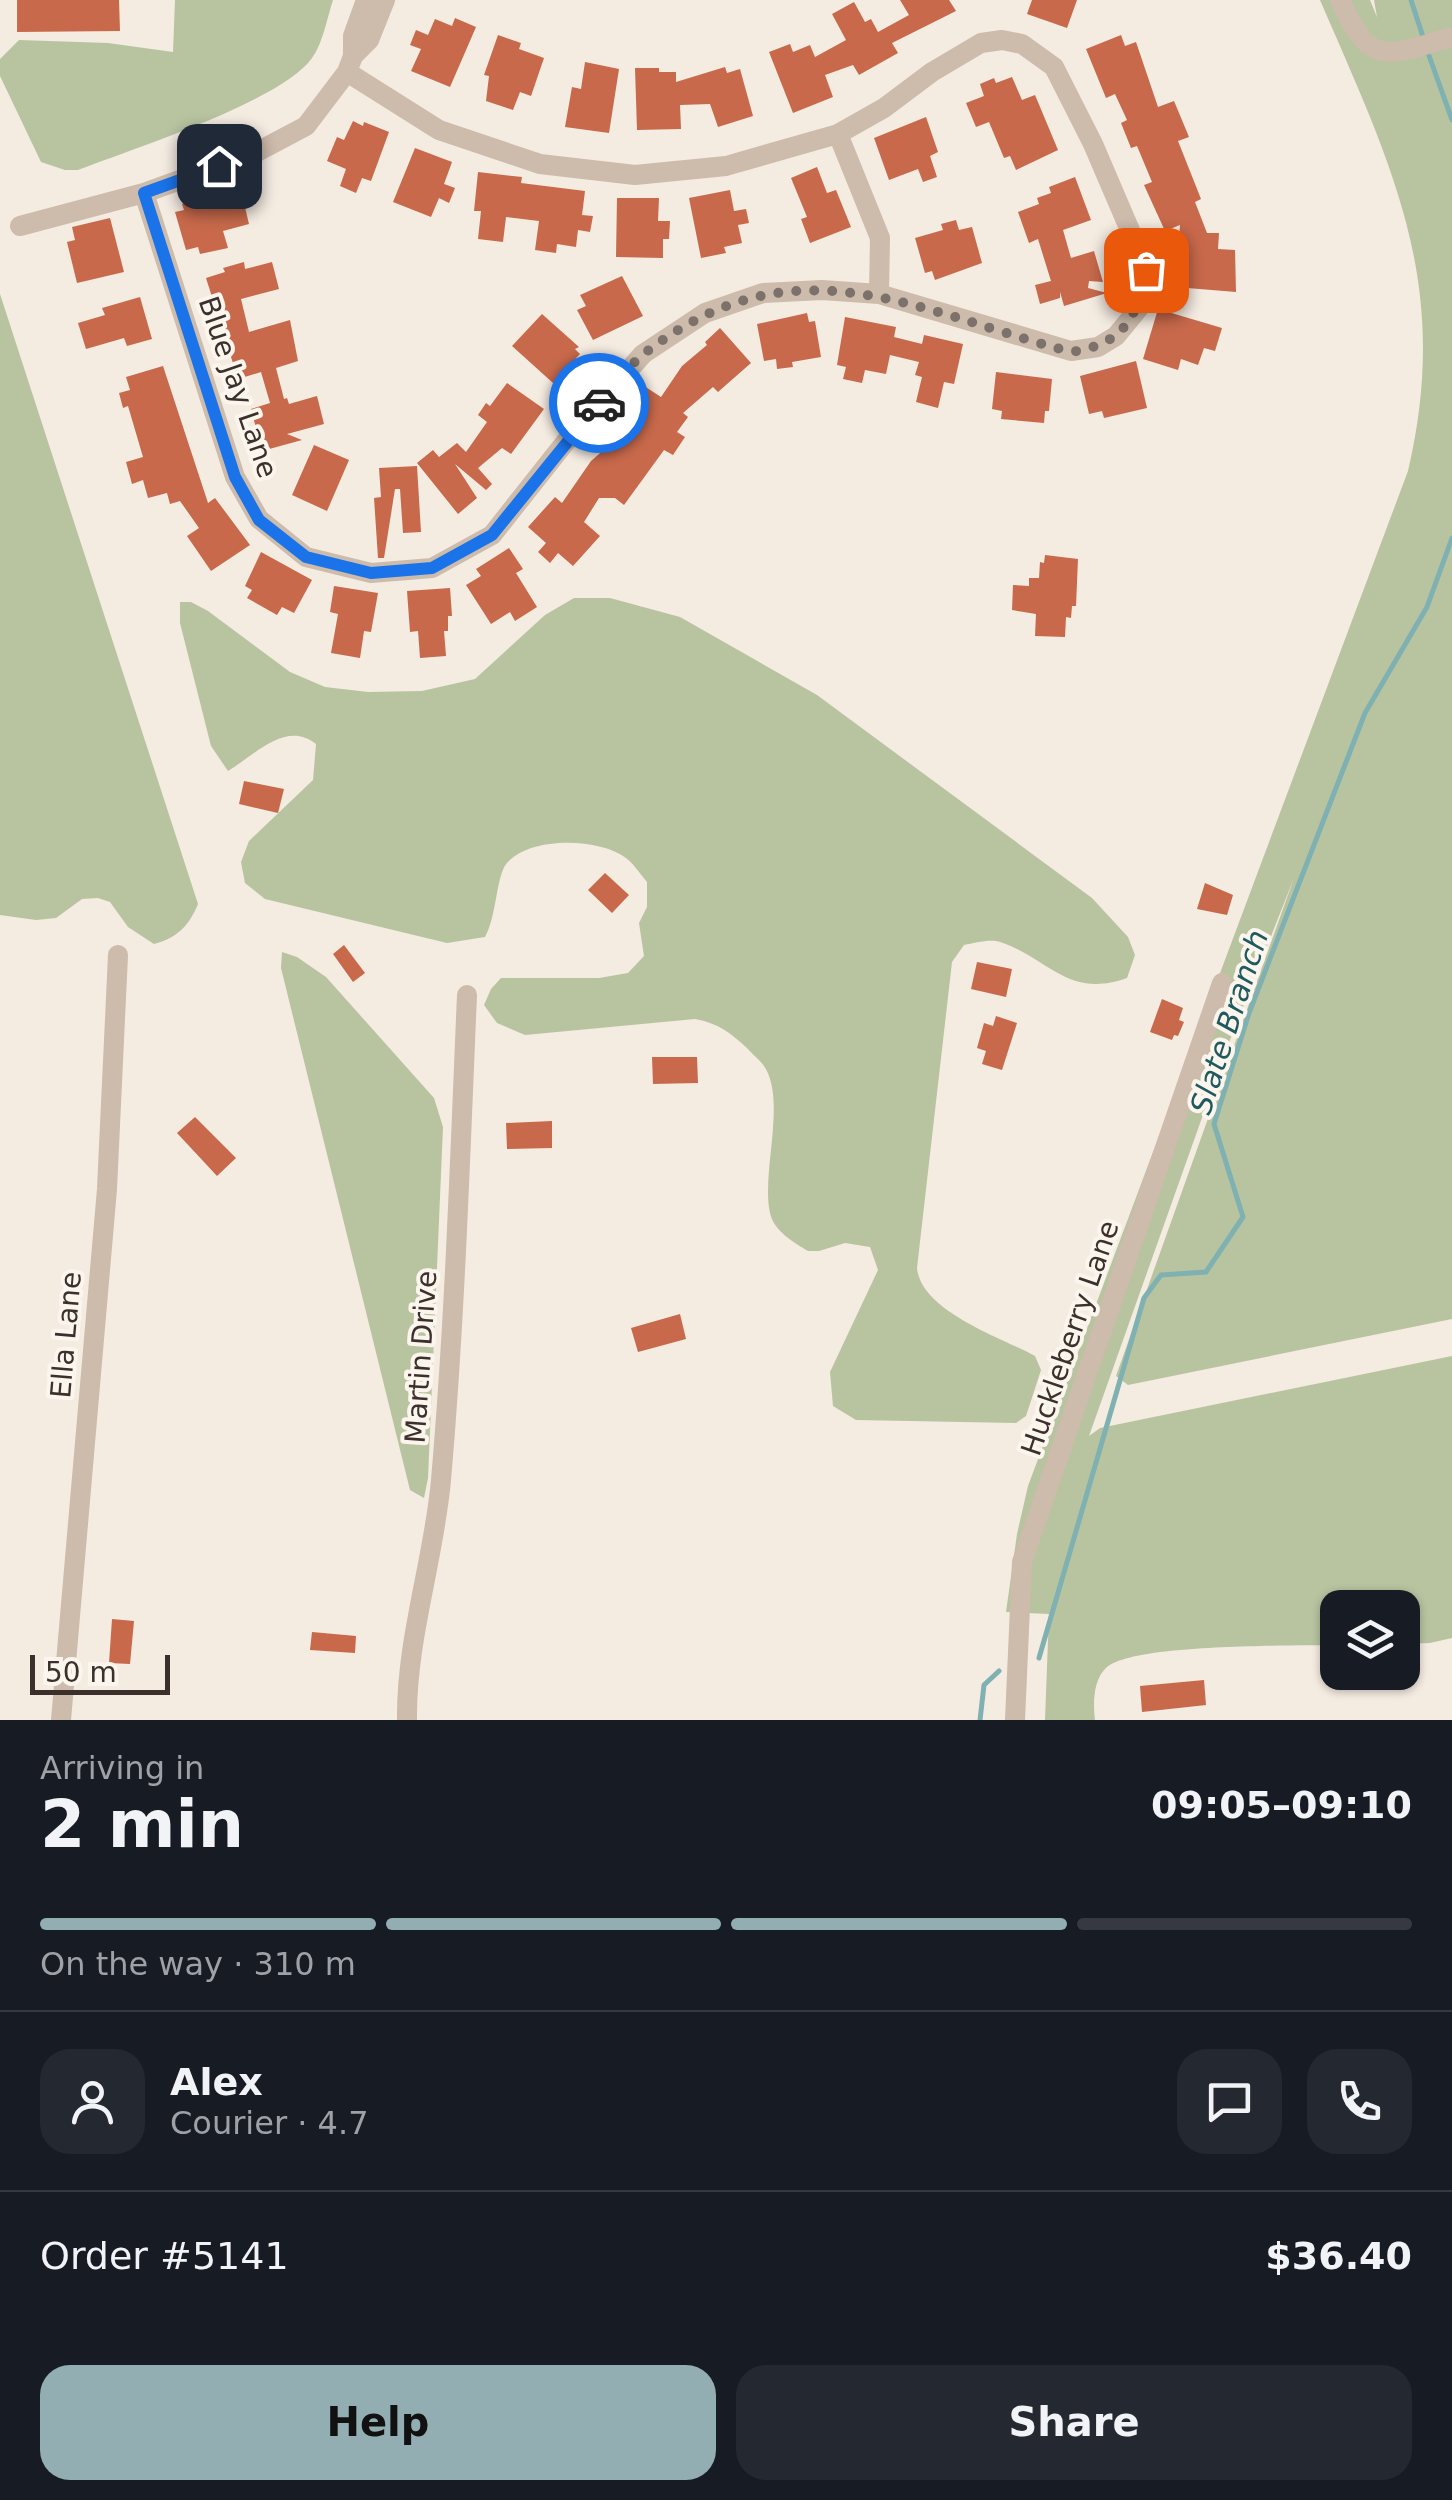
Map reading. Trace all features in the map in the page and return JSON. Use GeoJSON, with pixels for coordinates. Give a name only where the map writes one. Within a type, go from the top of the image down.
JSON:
{"type":"FeatureCollection","features":[{"type":"Feature","properties":{"kind":"street"},"geometry":{"type":"LineString","coordinates":[[350,64],[353,36],[366,0]]}},
{"type":"Feature","properties":{"kind":"street"},"geometry":{"type":"LineString","coordinates":[[20,226],[144,193],[257,152],[306,126],[370,40],[385,0]]}},
{"type":"Feature","properties":{"kind":"street"},"geometry":{"type":"LineString","coordinates":[[1340,0],[1359,40],[1371,47],[1392,53],[1445,39]]}},
{"type":"Feature","properties":{"kind":"street","name":"Blue Jay Lane"},"geometry":{"type":"LineString","coordinates":[[144,193],[235,477],[259,520],[306,557],[371,573],[432,568],[492,535],[571,435],[643,354],[705,313],[762,293],[822,290],[879,294],[1071,352],[1098,348],[1116,336],[1139,308],[1146,270],[1093,144],[1054,67],[1022,44],[1002,40],[981,44],[838,134],[726,166],[635,175],[540,164],[439,130],[350,64]]}},
{"type":"Feature","properties":{"kind":"street"},"geometry":{"type":"LineString","coordinates":[[838,134],[880,238],[879,294]]}},
{"type":"Feature","properties":{"kind":"street","name":"Ella Lane"},"geometry":{"type":"LineString","coordinates":[[61,1720],[106,1189],[118,955]]}},
{"type":"Feature","properties":{"kind":"street","name":"Huckleberry Lane"},"geometry":{"type":"LineString","coordinates":[[1015,1720],[1022,1562],[1222,983]]}},
{"type":"Feature","properties":{"kind":"street","name":"Martin Drive"},"geometry":{"type":"LineString","coordinates":[[407,1720],[416,1628],[440,1484],[456,1253],[467,995]]}},
{"type":"Feature","properties":{"kind":"green space"},"geometry":{"type":"Polygon","coordinates":[[[175,0],[333,0],[312,58],[270,91],[204,122],[78,170],[41,162],[0,76],[0,59],[19,40],[108,43],[173,52],[175,0]]]}},
{"type":"Feature","properties":{"kind":"green space"},"geometry":{"type":"Polygon","coordinates":[[[1320,0],[1370,0],[1377,17],[1374,0],[1452,0],[1452,1319],[1128,1385],[1116,1376],[1294,878],[1226,1050],[1089,1436],[1100,1428],[1452,1356],[1452,1638],[1420,1643],[1420,1590],[1320,1590],[1320,1645],[1179,1650],[1121,1660],[1106,1668],[1099,1679],[1095,1720],[1045,1720],[1049,1614],[1006,1612],[1028,1486],[1408,471],[1420,404],[1423,342],[1418,284],[1408,228],[1370,118],[1320,0]]]}},
{"type":"Feature","properties":{"kind":"green space"},"geometry":{"type":"Polygon","coordinates":[[[0,294],[198,904],[181,930],[154,944],[128,927],[110,902],[98,898],[82,899],[56,918],[36,920],[0,915],[0,294]]]}},
{"type":"Feature","properties":{"kind":"green space"},"geometry":{"type":"Polygon","coordinates":[[[574,598],[610,598],[680,617],[817,695],[1092,898],[1128,937],[1135,955],[1127,978],[1107,983],[1074,980],[998,942],[964,945],[952,962],[917,1268],[932,1297],[947,1310],[1035,1356],[1041,1370],[1026,1416],[1016,1423],[856,1420],[833,1406],[830,1372],[878,1270],[870,1247],[845,1243],[808,1251],[776,1225],[768,1197],[774,1117],[770,1080],[762,1064],[736,1038],[695,1019],[525,1035],[497,1023],[484,1005],[501,978],[599,978],[628,973],[644,956],[639,923],[647,907],[647,882],[626,858],[599,847],[565,843],[518,854],[503,869],[485,937],[447,943],[265,899],[245,883],[241,862],[249,841],[313,780],[316,744],[294,736],[282,738],[228,771],[211,746],[180,623],[180,602],[191,602],[208,611],[290,672],[325,687],[368,692],[422,691],[475,679],[545,615],[574,598]]]}},
{"type":"Feature","properties":{"kind":"green space"},"geometry":{"type":"Polygon","coordinates":[[[282,952],[297,957],[326,977],[434,1098],[443,1127],[424,1498],[410,1490],[281,968],[282,952]]]}},
{"type":"Feature","properties":{"kind":"building"},"geometry":{"type":"Polygon","coordinates":[[[17,0],[119,0],[120,31],[17,32],[17,0]]]}},
{"type":"Feature","properties":{"kind":"building"},"geometry":{"type":"Polygon","coordinates":[[[900,0],[949,0],[956,11],[892,43],[898,53],[859,75],[853,65],[825,75],[833,97],[793,113],[769,52],[790,44],[793,52],[810,45],[815,57],[846,40],[832,14],[854,2],[865,22],[871,19],[878,32],[909,15],[900,0]]]}},
{"type":"Feature","properties":{"kind":"building"},"geometry":{"type":"Polygon","coordinates":[[[1032,0],[1077,0],[1067,28],[1027,14],[1032,0]]]}},
{"type":"Feature","properties":{"kind":"building"},"geometry":{"type":"Polygon","coordinates":[[[455,18],[476,27],[450,87],[411,71],[421,49],[410,45],[416,30],[428,35],[435,19],[452,26],[455,18]]]}},
{"type":"Feature","properties":{"kind":"building"},"geometry":{"type":"Polygon","coordinates":[[[498,35],[521,43],[519,49],[544,58],[531,96],[520,92],[513,110],[486,101],[489,76],[484,75],[498,35]]]}},
{"type":"Feature","properties":{"kind":"building"},"geometry":{"type":"Polygon","coordinates":[[[1121,35],[1125,46],[1136,42],[1158,107],[1174,101],[1189,137],[1178,141],[1201,199],[1195,202],[1207,233],[1219,233],[1218,249],[1235,250],[1236,292],[1175,287],[1180,225],[1165,231],[1144,185],[1152,182],[1137,146],[1131,148],[1121,123],[1127,120],[1115,94],[1106,98],[1086,49],[1121,35]]]}},
{"type":"Feature","properties":{"kind":"building"},"geometry":{"type":"Polygon","coordinates":[[[585,62],[619,69],[609,133],[565,127],[572,87],[581,89],[585,62]]]}},
{"type":"Feature","properties":{"kind":"building"},"geometry":{"type":"Polygon","coordinates":[[[725,67],[727,73],[740,69],[753,116],[718,127],[710,104],[680,105],[681,129],[637,130],[635,68],[676,72],[676,82],[725,67]]]}},
{"type":"Feature","properties":{"kind":"building"},"geometry":{"type":"Polygon","coordinates":[[[1012,77],[1022,100],[1035,95],[1058,150],[1016,170],[1010,156],[1004,158],[989,122],[976,127],[966,103],[984,96],[980,84],[1012,77]]]}},
{"type":"Feature","properties":{"kind":"building"},"geometry":{"type":"Polygon","coordinates":[[[926,117],[938,152],[930,156],[937,177],[923,182],[918,169],[889,180],[874,138],[926,117]]]}},
{"type":"Feature","properties":{"kind":"building"},"geometry":{"type":"Polygon","coordinates":[[[353,121],[389,132],[371,181],[362,178],[356,193],[340,186],[346,169],[327,161],[337,137],[344,140],[353,121]]]}},
{"type":"Feature","properties":{"kind":"building"},"geometry":{"type":"Polygon","coordinates":[[[415,148],[452,162],[444,184],[455,188],[449,203],[439,198],[431,217],[393,202],[415,148]]]}},
{"type":"Feature","properties":{"kind":"building"},"geometry":{"type":"Polygon","coordinates":[[[817,167],[827,193],[836,190],[851,227],[810,243],[801,219],[807,217],[791,178],[817,167]]]}},
{"type":"Feature","properties":{"kind":"building"},"geometry":{"type":"Polygon","coordinates":[[[478,172],[522,177],[521,183],[585,191],[582,215],[593,216],[590,232],[578,230],[576,247],[557,244],[556,253],[535,250],[539,221],[506,217],[503,242],[478,239],[481,211],[474,211],[478,172]]]}},
{"type":"Feature","properties":{"kind":"building"},"geometry":{"type":"Polygon","coordinates":[[[1075,177],[1091,220],[1063,230],[1071,258],[1094,251],[1103,282],[1089,281],[1088,288],[1107,293],[1064,306],[1060,292],[1060,298],[1040,304],[1035,285],[1051,281],[1038,239],[1029,243],[1018,212],[1039,204],[1037,198],[1051,193],[1049,187],[1075,177]]]}},
{"type":"Feature","properties":{"kind":"building"},"geometry":{"type":"Polygon","coordinates":[[[730,190],[734,211],[746,209],[749,223],[738,225],[742,243],[724,247],[726,253],[701,258],[689,198],[730,190]]]}},
{"type":"Feature","properties":{"kind":"building"},"geometry":{"type":"Polygon","coordinates":[[[617,198],[659,198],[658,221],[670,221],[669,239],[663,239],[663,258],[616,257],[617,198]]]}},
{"type":"Feature","properties":{"kind":"building"},"geometry":{"type":"Polygon","coordinates":[[[202,199],[203,205],[243,199],[249,224],[223,231],[228,248],[200,254],[198,247],[186,250],[175,212],[184,210],[182,204],[202,199]]]}},
{"type":"Feature","properties":{"kind":"building"},"geometry":{"type":"Polygon","coordinates":[[[110,218],[124,272],[77,283],[67,242],[75,240],[72,227],[110,218]]]}},
{"type":"Feature","properties":{"kind":"building"},"geometry":{"type":"Polygon","coordinates":[[[956,220],[959,230],[972,227],[982,263],[935,280],[932,271],[925,273],[915,238],[943,230],[941,224],[956,220]]]}},
{"type":"Feature","properties":{"kind":"building"},"geometry":{"type":"Polygon","coordinates":[[[244,262],[245,269],[272,262],[279,289],[241,299],[249,332],[290,320],[298,361],[276,368],[284,399],[289,404],[317,396],[324,424],[287,434],[302,440],[262,451],[251,409],[270,403],[261,372],[238,379],[206,278],[244,262]]]}},
{"type":"Feature","properties":{"kind":"building"},"geometry":{"type":"Polygon","coordinates":[[[622,276],[643,316],[593,340],[577,310],[586,306],[580,295],[622,276]]]}},
{"type":"Feature","properties":{"kind":"building"},"geometry":{"type":"Polygon","coordinates":[[[140,297],[152,339],[127,346],[124,338],[86,349],[78,323],[105,315],[102,308],[140,297]]]}},
{"type":"Feature","properties":{"kind":"building"},"geometry":{"type":"Polygon","coordinates":[[[1158,309],[1222,328],[1215,351],[1204,348],[1198,365],[1181,359],[1178,370],[1143,359],[1158,309]]]}},
{"type":"Feature","properties":{"kind":"building"},"geometry":{"type":"Polygon","coordinates":[[[807,313],[809,322],[815,321],[821,357],[777,369],[776,359],[764,361],[757,324],[807,313]]]}},
{"type":"Feature","properties":{"kind":"building"},"geometry":{"type":"Polygon","coordinates":[[[542,314],[579,347],[575,349],[580,354],[553,383],[512,346],[542,314]]]}},
{"type":"Feature","properties":{"kind":"building"},"geometry":{"type":"Polygon","coordinates":[[[845,317],[896,327],[894,337],[922,344],[924,335],[963,344],[954,384],[944,382],[938,408],[916,402],[922,377],[915,375],[919,362],[890,355],[886,374],[865,370],[862,383],[843,379],[846,367],[837,365],[845,317]]]}},
{"type":"Feature","properties":{"kind":"building"},"geometry":{"type":"Polygon","coordinates":[[[720,328],[751,363],[718,392],[713,387],[683,413],[688,417],[677,432],[685,437],[673,455],[664,450],[624,505],[615,498],[599,498],[584,522],[600,536],[573,566],[558,553],[550,563],[538,552],[546,543],[528,527],[555,497],[562,503],[591,461],[615,440],[611,436],[622,421],[618,418],[641,384],[661,397],[682,366],[720,328]]]}},
{"type":"Feature","properties":{"kind":"building"},"geometry":{"type":"Polygon","coordinates":[[[1136,361],[1147,408],[1104,418],[1102,411],[1089,414],[1080,376],[1136,361]]]}},
{"type":"Feature","properties":{"kind":"building"},"geometry":{"type":"Polygon","coordinates":[[[163,366],[208,503],[215,498],[250,545],[211,571],[187,536],[199,528],[180,501],[170,504],[167,493],[148,498],[143,480],[132,484],[126,462],[143,457],[128,406],[123,408],[119,393],[130,390],[126,377],[163,366]]]}},
{"type":"Feature","properties":{"kind":"building"},"geometry":{"type":"Polygon","coordinates":[[[996,372],[1052,379],[1044,423],[1001,419],[1002,411],[992,409],[996,372]]]}},
{"type":"Feature","properties":{"kind":"building"},"geometry":{"type":"Polygon","coordinates":[[[507,383],[544,409],[511,454],[502,448],[478,468],[492,484],[486,490],[455,464],[477,498],[458,514],[417,463],[433,450],[439,457],[457,443],[466,452],[487,422],[478,415],[507,383]]]}},
{"type":"Feature","properties":{"kind":"building"},"geometry":{"type":"Polygon","coordinates":[[[314,445],[349,460],[327,511],[292,495],[314,445]]]}},
{"type":"Feature","properties":{"kind":"building"},"geometry":{"type":"Polygon","coordinates":[[[417,466],[421,532],[403,533],[400,489],[395,489],[384,558],[378,558],[374,498],[381,497],[379,468],[417,466]]]}},
{"type":"Feature","properties":{"kind":"building"},"geometry":{"type":"Polygon","coordinates":[[[509,548],[523,569],[516,573],[537,607],[515,621],[510,612],[491,624],[466,585],[481,576],[476,569],[509,548]]]}},
{"type":"Feature","properties":{"kind":"building"},"geometry":{"type":"Polygon","coordinates":[[[261,552],[312,580],[294,613],[282,607],[277,615],[247,598],[252,590],[245,586],[261,552]]]}},
{"type":"Feature","properties":{"kind":"building"},"geometry":{"type":"Polygon","coordinates":[[[1045,555],[1078,559],[1076,606],[1072,606],[1071,618],[1066,617],[1065,637],[1035,636],[1036,614],[1012,610],[1013,585],[1029,586],[1029,578],[1039,578],[1040,562],[1044,563],[1045,555]]]}},
{"type":"Feature","properties":{"kind":"building"},"geometry":{"type":"Polygon","coordinates":[[[334,586],[378,593],[371,632],[364,631],[360,658],[331,653],[338,614],[330,612],[334,586]]]}},
{"type":"Feature","properties":{"kind":"building"},"geometry":{"type":"Polygon","coordinates":[[[450,588],[452,616],[448,616],[448,631],[444,631],[446,656],[420,658],[418,631],[410,632],[407,591],[450,588]]]}},
{"type":"Feature","properties":{"kind":"building"},"geometry":{"type":"Polygon","coordinates":[[[244,781],[284,789],[278,813],[239,804],[244,781]]]}},
{"type":"Feature","properties":{"kind":"building"},"geometry":{"type":"Polygon","coordinates":[[[605,873],[629,895],[612,913],[588,890],[605,873]]]}},
{"type":"Feature","properties":{"kind":"building"},"geometry":{"type":"Polygon","coordinates":[[[1205,883],[1233,895],[1227,915],[1197,909],[1205,883]]]}},
{"type":"Feature","properties":{"kind":"building"},"geometry":{"type":"Polygon","coordinates":[[[344,945],[365,973],[353,982],[333,954],[344,945]]]}},
{"type":"Feature","properties":{"kind":"building"},"geometry":{"type":"Polygon","coordinates":[[[977,962],[1012,969],[1006,997],[971,989],[977,962]]]}},
{"type":"Feature","properties":{"kind":"building"},"geometry":{"type":"Polygon","coordinates":[[[1162,999],[1183,1008],[1179,1020],[1184,1022],[1172,1040],[1150,1032],[1162,999]]]}},
{"type":"Feature","properties":{"kind":"building"},"geometry":{"type":"Polygon","coordinates":[[[996,1016],[1017,1023],[1002,1070],[982,1064],[986,1051],[977,1048],[984,1023],[993,1026],[996,1016]]]}},
{"type":"Feature","properties":{"kind":"building"},"geometry":{"type":"Polygon","coordinates":[[[652,1057],[697,1057],[698,1083],[653,1084],[652,1057]]]}},
{"type":"Feature","properties":{"kind":"building"},"geometry":{"type":"Polygon","coordinates":[[[195,1117],[236,1158],[217,1176],[177,1133],[195,1117]]]}},
{"type":"Feature","properties":{"kind":"building"},"geometry":{"type":"Polygon","coordinates":[[[552,1121],[552,1148],[507,1149],[506,1123],[552,1121]]]}},
{"type":"Feature","properties":{"kind":"building"},"geometry":{"type":"Polygon","coordinates":[[[680,1314],[686,1339],[638,1352],[631,1328],[680,1314]]]}},
{"type":"Feature","properties":{"kind":"building"},"geometry":{"type":"Polygon","coordinates":[[[112,1619],[134,1621],[130,1664],[109,1663],[112,1619]]]}},
{"type":"Feature","properties":{"kind":"building"},"geometry":{"type":"Polygon","coordinates":[[[312,1632],[356,1636],[355,1653],[310,1650],[312,1632]]]}},
{"type":"Feature","properties":{"kind":"building"},"geometry":{"type":"Polygon","coordinates":[[[1204,1680],[1206,1705],[1142,1712],[1140,1686],[1204,1680]]]}},
{"type":"Feature","properties":{"kind":"waterway","name":"Slate Branch"},"geometry":{"type":"LineString","coordinates":[[1411,0],[1424,40]]}},
{"type":"Feature","properties":{"kind":"waterway","name":"Slate Branch"},"geometry":{"type":"LineString","coordinates":[[1427,50],[1452,120]]}},
{"type":"Feature","properties":{"kind":"waterway","name":"Slate Branch"},"geometry":{"type":"LineString","coordinates":[[1039,1658],[1144,1298],[1161,1275],[1206,1272],[1243,1217],[1214,1124],[1249,1013],[1365,713],[1427,607],[1452,538]]}},
{"type":"Feature","properties":{"kind":"waterway","name":"Slate Branch"},"geometry":{"type":"LineString","coordinates":[[980,1720],[984,1685],[999,1671]]}},
{"type":"Feature","properties":{"kind":"way so far"},"geometry":{"type":"LineString","coordinates":[[599,403],[643,354],[705,313],[762,293],[822,290],[879,294],[1071,352],[1098,348],[1116,336],[1139,308],[1146,270]]}},
{"type":"Feature","properties":{"kind":"route"},"geometry":{"type":"LineString","coordinates":[[219,166],[144,193],[235,477],[259,520],[306,557],[371,573],[432,568],[492,535],[599,403]]}}]}
